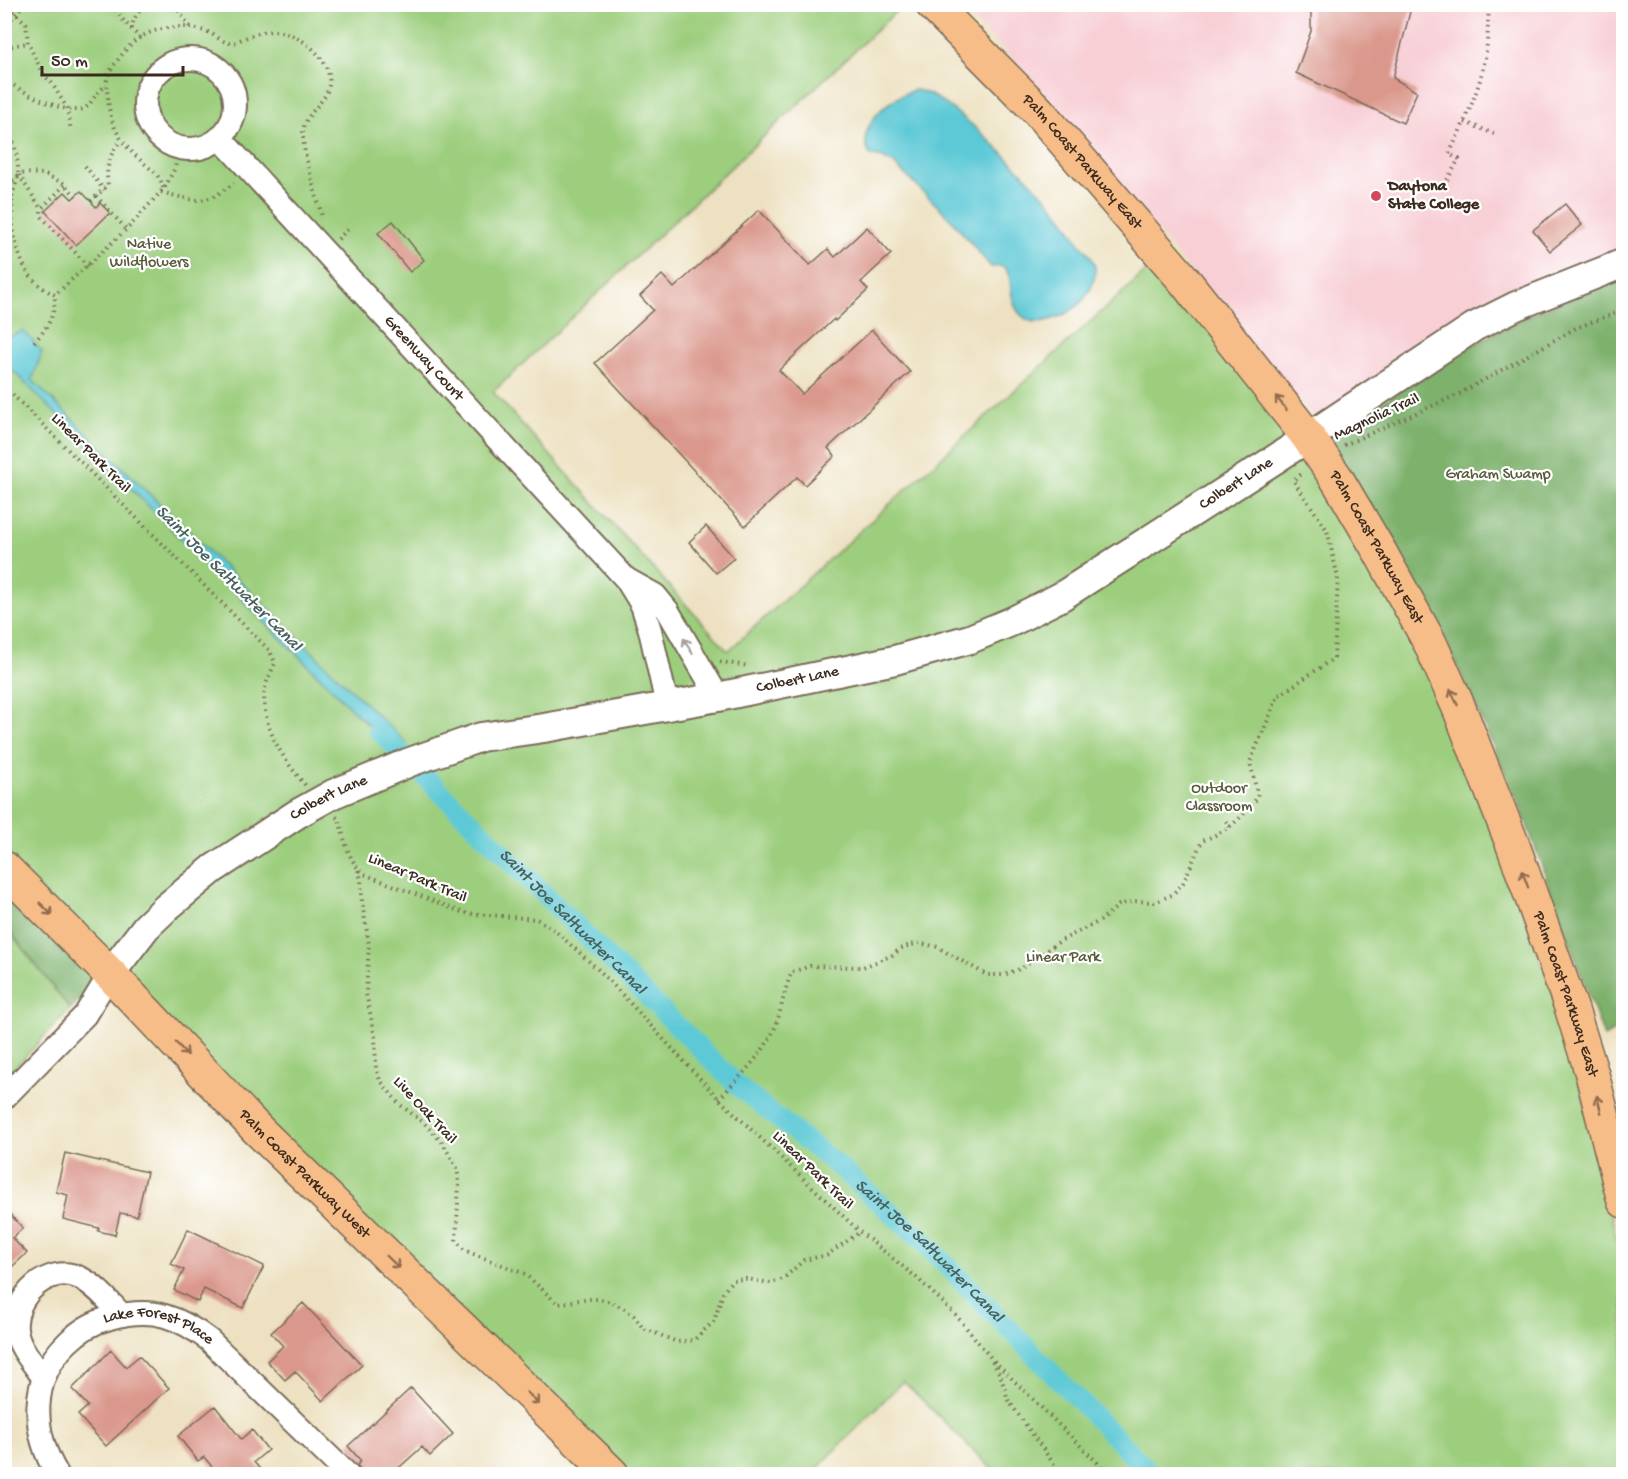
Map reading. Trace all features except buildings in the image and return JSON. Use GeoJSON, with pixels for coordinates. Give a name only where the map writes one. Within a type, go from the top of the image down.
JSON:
{"type":"FeatureCollection","features":[{"type":"Feature","properties":{"kind":"main road","name":"Palm Coast Parkway East"},"geometry":{"type":"LineString","coordinates":[[932,4],[1004,75],[1184,280],[1315,448],[1358,513],[1431,643],[1485,772],[1572,1010],[1592,1074],[1623,1202]]}},
{"type":"Feature","properties":{"kind":"main road","name":"Palm Coast Parkway West"},"geometry":{"type":"LineString","coordinates":[[4,868],[110,974],[257,1129],[612,1474]]}},
{"type":"Feature","properties":{"kind":"street"},"geometry":{"type":"LineString","coordinates":[[192,58],[207,62],[220,70],[230,82],[235,97],[235,112],[230,127],[220,138],[207,146],[193,149],[179,148],[166,142],[155,132],[148,119],[145,105],[147,91],[153,78],[163,67],[177,60],[192,58]]}},
{"type":"Feature","properties":{"kind":"street","name":"Greenway Court"},"geometry":{"type":"LineString","coordinates":[[220,138],[626,579]]}},
{"type":"Feature","properties":{"kind":"street","name":"Colbert Lane"},"geometry":{"type":"LineString","coordinates":[[4,1098],[85,1015],[110,974],[146,927],[167,907],[231,857],[319,802],[376,775],[481,737],[718,697],[895,660],[970,639],[1013,621],[1062,596],[1285,469],[1474,327],[1516,306],[1623,263]]}},
{"type":"Feature","properties":{"kind":"street"},"geometry":{"type":"LineString","coordinates":[[626,579],[656,595],[668,611],[718,697]]}},
{"type":"Feature","properties":{"kind":"street"},"geometry":{"type":"LineString","coordinates":[[626,579],[642,605],[651,630],[667,705]]}},
{"type":"Feature","properties":{"kind":"street"},"geometry":{"type":"LineString","coordinates":[[43,1377],[20,1342],[16,1330],[20,1306],[35,1285],[46,1278],[60,1274],[82,1278],[122,1315]]}},
{"type":"Feature","properties":{"kind":"street","name":"Lake Forest Place"},"geometry":{"type":"LineString","coordinates":[[57,1474],[48,1457],[39,1429],[38,1405],[43,1377],[54,1357],[73,1337],[101,1320],[143,1313],[164,1316],[193,1328],[209,1340],[347,1474]]}},
{"type":"Feature","properties":{"kind":"path"},"geometry":{"type":"LineString","coordinates":[[4,28],[24,4]]}},
{"type":"Feature","properties":{"kind":"path"},"geometry":{"type":"LineString","coordinates":[[114,4],[121,18],[140,39]]}},
{"type":"Feature","properties":{"kind":"path"},"geometry":{"type":"LineString","coordinates":[[132,30],[132,24],[138,12],[146,4]]}},
{"type":"Feature","properties":{"kind":"path"},"geometry":{"type":"LineString","coordinates":[[174,4],[190,27]]}},
{"type":"Feature","properties":{"kind":"path"},"geometry":{"type":"LineString","coordinates":[[1417,6],[1449,4]]}},
{"type":"Feature","properties":{"kind":"path"},"geometry":{"type":"LineString","coordinates":[[1447,180],[1459,159],[1449,154],[1465,122],[1479,83],[1486,52],[1489,4]]}},
{"type":"Feature","properties":{"kind":"path"},"geometry":{"type":"LineString","coordinates":[[8,7],[26,23],[28,43],[43,74],[51,82],[67,108],[71,131]]}},
{"type":"Feature","properties":{"kind":"path"},"geometry":{"type":"LineString","coordinates":[[162,190],[162,184],[156,174],[136,157],[122,140],[109,112],[106,86],[111,68],[128,48],[140,39],[169,26],[190,27],[233,43],[256,33],[275,31],[288,34],[318,54],[324,61],[329,79],[327,93],[311,111],[303,130],[303,145],[324,222]]}},
{"type":"Feature","properties":{"kind":"path"},"geometry":{"type":"LineString","coordinates":[[4,60],[7,60],[11,46],[28,43]]}},
{"type":"Feature","properties":{"kind":"path"},"geometry":{"type":"LineString","coordinates":[[4,79],[33,96],[67,108],[82,109],[88,106],[95,94],[106,86]]}},
{"type":"Feature","properties":{"kind":"path"},"geometry":{"type":"LineString","coordinates":[[4,120],[10,131],[19,175],[41,209],[41,216],[88,266]]}},
{"type":"Feature","properties":{"kind":"path"},"geometry":{"type":"LineString","coordinates":[[1465,122],[1494,134]]}},
{"type":"Feature","properties":{"kind":"path"},"geometry":{"type":"LineString","coordinates":[[91,201],[108,185],[108,164],[112,151],[122,140]]}},
{"type":"Feature","properties":{"kind":"path"},"geometry":{"type":"LineString","coordinates":[[4,147],[12,144]]}},
{"type":"Feature","properties":{"kind":"path"},"geometry":{"type":"LineString","coordinates":[[34,342],[44,332],[52,318],[55,295],[126,229],[162,190],[176,168],[179,148]]}},
{"type":"Feature","properties":{"kind":"path"},"geometry":{"type":"LineString","coordinates":[[85,166],[104,190]]}},
{"type":"Feature","properties":{"kind":"path"},"geometry":{"type":"LineString","coordinates":[[162,190],[198,201],[217,196],[249,171]]}},
{"type":"Feature","properties":{"kind":"path"},"geometry":{"type":"LineString","coordinates":[[4,189],[25,172],[44,174],[65,185],[76,196]]}},
{"type":"Feature","properties":{"kind":"path"},"geometry":{"type":"LineString","coordinates":[[19,175],[13,189],[12,207],[16,240],[25,268],[43,288],[55,295]]}},
{"type":"Feature","properties":{"kind":"path"},"geometry":{"type":"LineString","coordinates":[[41,209],[65,185]]}},
{"type":"Feature","properties":{"kind":"path"},"geometry":{"type":"LineString","coordinates":[[96,196],[126,229]]}},
{"type":"Feature","properties":{"kind":"path"},"geometry":{"type":"LineString","coordinates":[[4,197],[12,207]]}},
{"type":"Feature","properties":{"kind":"path"},"geometry":{"type":"LineString","coordinates":[[344,245],[335,238],[349,228]]}},
{"type":"Feature","properties":{"kind":"path","name":"Magnolia Trail"},"geometry":{"type":"LineString","coordinates":[[1285,469],[1315,448],[1347,442],[1459,394],[1576,328],[1623,308]]}},
{"type":"Feature","properties":{"kind":"path","name":"Linear Park Trail"},"geometry":{"type":"LineString","coordinates":[[4,386],[270,651],[275,663],[264,688],[266,723],[289,766],[319,802],[339,819],[346,846],[357,869],[364,874],[464,913],[537,919],[601,972],[719,1099],[860,1232],[917,1278],[956,1314],[990,1356],[1001,1377],[1008,1400],[1061,1474]]}},
{"type":"Feature","properties":{"kind":"path"},"geometry":{"type":"LineString","coordinates":[[719,1099],[763,1049],[774,1032],[785,988],[792,972],[810,966],[863,967],[891,956],[903,946],[920,943],[937,947],[987,975],[1004,975],[1022,968],[1060,941],[1100,921],[1119,905],[1134,901],[1154,902],[1172,895],[1184,883],[1202,841],[1230,828],[1258,797],[1250,762],[1278,696],[1334,658],[1338,578],[1327,530],[1285,469]]}},
{"type":"Feature","properties":{"kind":"path"},"geometry":{"type":"LineString","coordinates":[[716,662],[758,665]]}},
{"type":"Feature","properties":{"kind":"path"},"geometry":{"type":"LineString","coordinates":[[1226,821],[1230,828]]}},
{"type":"Feature","properties":{"kind":"path","name":"Live Oak Trail"},"geometry":{"type":"LineString","coordinates":[[357,869],[361,879],[362,902],[369,944],[366,993],[375,1037],[376,1068],[380,1080],[399,1104],[423,1122],[442,1142],[457,1168],[459,1183],[456,1241],[466,1251],[525,1274],[558,1304],[585,1299],[611,1302],[634,1316],[643,1328],[677,1342],[694,1340],[714,1321],[723,1293],[732,1280],[746,1279],[771,1283],[783,1279],[804,1260],[827,1255],[860,1232]]}},
{"type":"Feature","properties":{"kind":"path"},"geometry":{"type":"LineString","coordinates":[[990,1356],[1109,1474]]}},
{"type":"Feature","properties":{"kind":"shaded area","name":"Daytona State College"},"geometry":{"type":"Polygon","coordinates":[[[959,5],[1623,5],[1623,250],[1322,415],[1311,416],[1019,65],[959,5]]]}},
{"type":"Feature","properties":{"kind":"green space","name":"Linear Park"},"geometry":{"type":"Polygon","coordinates":[[[4,5],[903,5],[493,392],[728,651],[1156,262],[1310,458],[1430,661],[1559,1009],[1600,1160],[1623,1270],[1623,1474],[997,1474],[903,1381],[812,1474],[626,1474],[248,1108],[5,853],[4,5]]]}},
{"type":"Feature","properties":{"kind":"green space","name":"Graham Swamp"},"geometry":{"type":"Polygon","coordinates":[[[1623,278],[1624,1025],[1604,1037],[1522,811],[1442,631],[1324,440],[1458,353],[1534,313],[1623,278]]]}},
{"type":"Feature","properties":{"kind":"green space"},"geometry":{"type":"Polygon","coordinates":[[[4,884],[98,980],[70,1009],[5,925],[4,884]]]}},
{"type":"Feature","properties":{"kind":"green space"},"geometry":{"type":"Polygon","coordinates":[[[4,925],[70,1009],[5,1078],[4,1078],[4,925]]]}},
{"type":"Feature","properties":{"kind":"water"},"geometry":{"type":"Polygon","coordinates":[[[914,90],[928,94],[968,121],[1011,162],[1064,219],[1095,265],[1093,284],[1086,296],[1075,307],[1051,320],[1037,322],[1028,320],[1020,314],[1016,307],[1006,270],[1002,266],[991,267],[949,217],[893,163],[881,157],[871,156],[866,145],[866,135],[870,125],[884,107],[914,90]]]}},
{"type":"Feature","properties":{"kind":"water"},"geometry":{"type":"Polygon","coordinates":[[[23,331],[42,352],[32,380],[406,743],[392,749],[5,363],[5,338],[23,331]]]}},
{"type":"Feature","properties":{"kind":"waterway","name":"Saint Joe Saltwater Canal"},"geometry":{"type":"LineString","coordinates":[[378,730],[741,1089],[833,1162],[920,1238],[1151,1474]]}},
{"type":"Feature","properties":{"kind":"place","name":"Daytona State College"},"geometry":{"type":"Point","coordinates":[1376,196]}},
{"type":"Feature","properties":{"kind":"park label","name":"Native Wildflowers"},"geometry":{"type":"Point","coordinates":[149,254]}},
{"type":"Feature","properties":{"kind":"park label","name":"Outdoor Classroom"},"geometry":{"type":"Point","coordinates":[1219,798]}}]}
